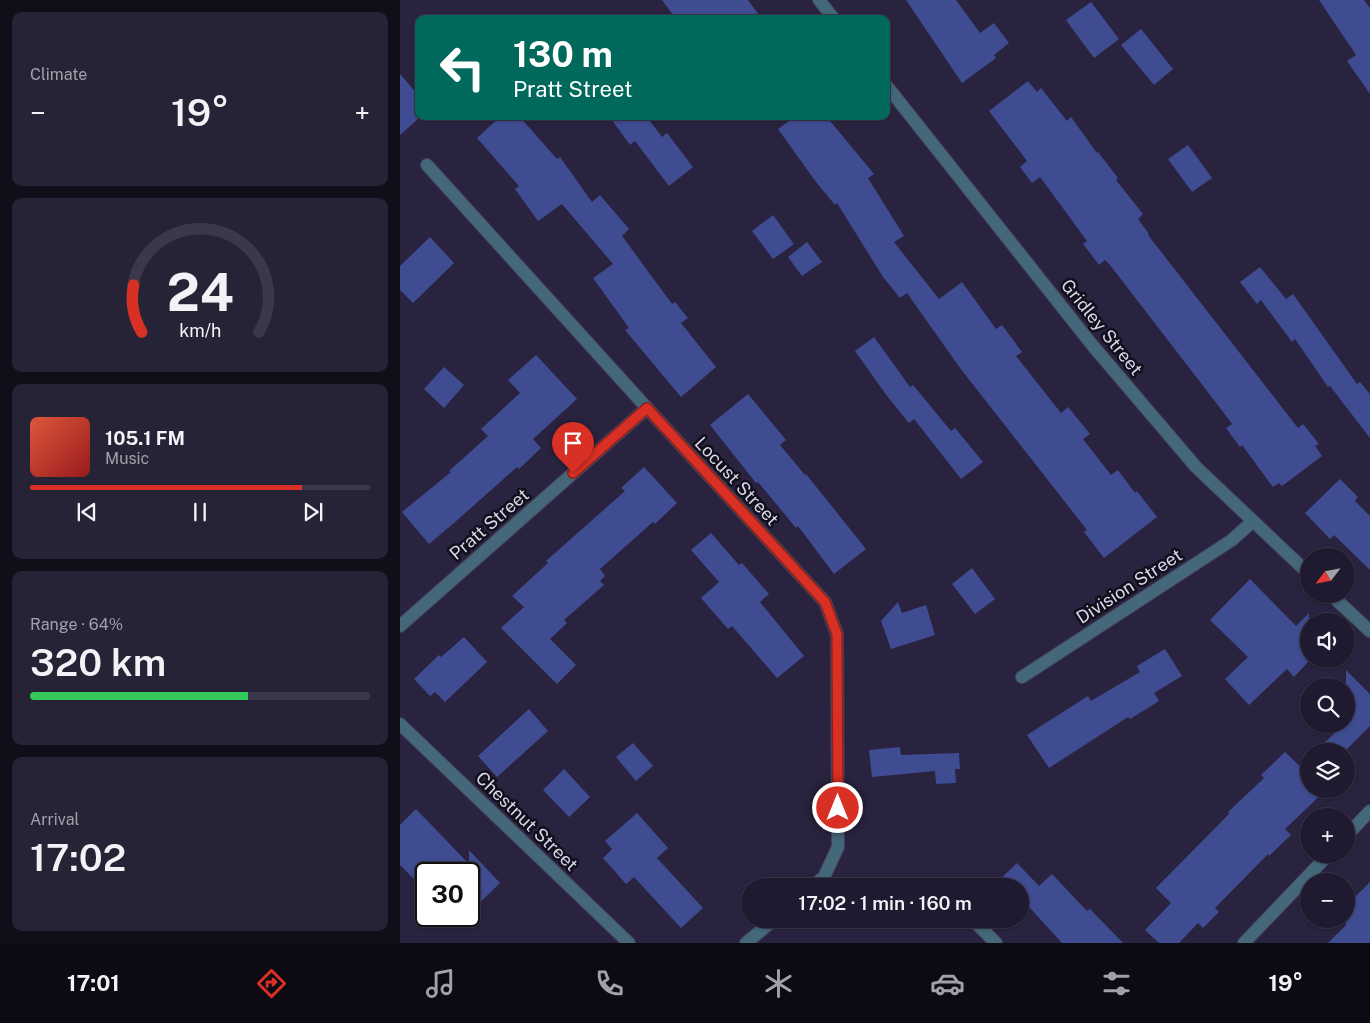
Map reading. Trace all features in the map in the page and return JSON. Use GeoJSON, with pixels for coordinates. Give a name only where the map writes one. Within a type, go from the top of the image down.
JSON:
{"type":"FeatureCollection","features":[{"type":"Feature","properties":{"kind":"street"},"geometry":{"type":"LineString","coordinates":[[819,0],[831,15]]}},
{"type":"Feature","properties":{"kind":"street","name":"Gridley Street"},"geometry":{"type":"LineString","coordinates":[[890,90],[1093,346],[1196,467],[1300,565]]}},
{"type":"Feature","properties":{"kind":"street","name":"Locust Street"},"geometry":{"type":"LineString","coordinates":[[427,165],[825,602],[837,634],[838,847],[823,878]]}},
{"type":"Feature","properties":{"kind":"street","name":"Pratt Street"},"geometry":{"type":"LineString","coordinates":[[400,626],[647,408]]}},
{"type":"Feature","properties":{"kind":"street","name":"Division Street"},"geometry":{"type":"LineString","coordinates":[[1022,677],[1232,540],[1253,521]]}},
{"type":"Feature","properties":{"kind":"street"},"geometry":{"type":"LineString","coordinates":[[1340,603],[1370,631]]}},
{"type":"Feature","properties":{"kind":"street","name":"Chestnut Street"},"geometry":{"type":"LineString","coordinates":[[400,724],[629,943]]}},
{"type":"Feature","properties":{"kind":"street"},"geometry":{"type":"LineString","coordinates":[[1355,827],[1370,811]]}},
{"type":"Feature","properties":{"kind":"street"},"geometry":{"type":"LineString","coordinates":[[1244,943],[1321,863]]}},
{"type":"Feature","properties":{"kind":"street"},"geometry":{"type":"LineString","coordinates":[[746,943],[764,928]]}},
{"type":"Feature","properties":{"kind":"street"},"geometry":{"type":"LineString","coordinates":[[981,928],[996,943]]}},
{"type":"Feature","properties":{"kind":"building"},"geometry":{"type":"Polygon","coordinates":[[[662,0],[748,0],[759,15],[673,15],[662,0]]]}},
{"type":"Feature","properties":{"kind":"building"},"geometry":{"type":"Polygon","coordinates":[[[906,0],[956,0],[980,33],[994,23],[1009,43],[994,55],[996,58],[962,83],[906,0]]]}},
{"type":"Feature","properties":{"kind":"building"},"geometry":{"type":"Polygon","coordinates":[[[1319,0],[1364,0],[1370,8],[1370,94],[1347,61],[1356,55],[1319,0]]]}},
{"type":"Feature","properties":{"kind":"building"},"geometry":{"type":"Polygon","coordinates":[[[1091,2],[1119,39],[1094,58],[1066,20],[1091,2]]]}},
{"type":"Feature","properties":{"kind":"building"},"geometry":{"type":"Polygon","coordinates":[[[1141,29],[1173,69],[1154,85],[1121,45],[1141,29]]]}},
{"type":"Feature","properties":{"kind":"building"},"geometry":{"type":"Polygon","coordinates":[[[400,74],[415,91],[415,120],[417,120],[400,135],[400,74]]]}},
{"type":"Feature","properties":{"kind":"building"},"geometry":{"type":"Polygon","coordinates":[[[1028,81],[1037,92],[1041,88],[1067,121],[1071,117],[1143,214],[1138,219],[1148,235],[1298,428],[1303,424],[1319,444],[1315,446],[1322,456],[1282,486],[1279,483],[1273,487],[1242,445],[1240,447],[1226,428],[1232,424],[1110,265],[1105,260],[1099,265],[1083,244],[1087,241],[1040,177],[1032,183],[1020,167],[1027,161],[989,111],[1028,81]]]}},
{"type":"Feature","properties":{"kind":"building"},"geometry":{"type":"Polygon","coordinates":[[[497,120],[523,120],[557,159],[560,157],[592,202],[600,195],[629,229],[622,236],[672,304],[675,302],[688,318],[681,323],[716,367],[681,397],[625,330],[629,328],[593,278],[613,264],[562,204],[538,221],[515,189],[519,186],[477,138],[497,120]]]}},
{"type":"Feature","properties":{"kind":"building"},"geometry":{"type":"Polygon","coordinates":[[[612,120],[649,120],[662,137],[667,133],[693,167],[669,186],[635,141],[630,145],[612,120]]]}},
{"type":"Feature","properties":{"kind":"building"},"geometry":{"type":"Polygon","coordinates":[[[790,120],[829,120],[874,174],[868,178],[904,236],[894,242],[939,299],[962,282],[996,329],[1002,325],[1022,352],[1016,356],[1061,413],[1068,407],[1090,434],[1083,439],[1111,475],[1118,470],[1135,493],[1137,491],[1157,517],[1104,558],[1084,532],[1087,530],[960,368],[907,293],[900,298],[883,277],[837,203],[835,205],[816,182],[778,129],[790,120]]]}},
{"type":"Feature","properties":{"kind":"building"},"geometry":{"type":"Polygon","coordinates":[[[1188,145],[1212,178],[1192,192],[1168,159],[1188,145]]]}},
{"type":"Feature","properties":{"kind":"building"},"geometry":{"type":"Polygon","coordinates":[[[773,215],[794,244],[773,259],[752,231],[773,215]]]}},
{"type":"Feature","properties":{"kind":"building"},"geometry":{"type":"Polygon","coordinates":[[[430,237],[454,263],[413,303],[400,290],[400,266],[430,237]]]}},
{"type":"Feature","properties":{"kind":"building"},"geometry":{"type":"Polygon","coordinates":[[[807,242],[822,262],[802,276],[788,257],[807,242]]]}},
{"type":"Feature","properties":{"kind":"building"},"geometry":{"type":"Polygon","coordinates":[[[1260,267],[1286,299],[1293,294],[1357,384],[1360,382],[1370,394],[1370,438],[1330,386],[1328,387],[1295,339],[1292,342],[1261,300],[1257,304],[1240,282],[1260,267]]]}},
{"type":"Feature","properties":{"kind":"building"},"geometry":{"type":"Polygon","coordinates":[[[874,337],[910,387],[913,385],[951,431],[955,428],[983,462],[961,479],[914,419],[909,423],[855,351],[874,337]]]}},
{"type":"Feature","properties":{"kind":"building"},"geometry":{"type":"Polygon","coordinates":[[[536,355],[577,399],[533,439],[541,448],[519,469],[517,467],[429,544],[402,512],[451,472],[449,471],[488,436],[481,429],[520,393],[508,380],[536,355]]]}},
{"type":"Feature","properties":{"kind":"building"},"geometry":{"type":"Polygon","coordinates":[[[444,367],[464,385],[444,408],[424,389],[444,367]]]}},
{"type":"Feature","properties":{"kind":"building"},"geometry":{"type":"Polygon","coordinates":[[[748,394],[786,440],[780,445],[806,474],[866,549],[834,574],[798,526],[796,528],[758,482],[756,483],[710,425],[748,394]]]}},
{"type":"Feature","properties":{"kind":"building"},"geometry":{"type":"Polygon","coordinates":[[[644,467],[677,503],[655,524],[653,522],[600,569],[605,576],[600,581],[604,585],[564,620],[567,623],[550,639],[576,665],[557,684],[501,628],[524,607],[512,596],[548,563],[546,561],[625,491],[621,488],[644,467]]]}},
{"type":"Feature","properties":{"kind":"building"},"geometry":{"type":"Polygon","coordinates":[[[1340,479],[1358,497],[1355,501],[1370,516],[1370,570],[1355,555],[1355,548],[1347,548],[1334,535],[1330,539],[1305,513],[1340,479]]]}},
{"type":"Feature","properties":{"kind":"building"},"geometry":{"type":"Polygon","coordinates":[[[711,533],[739,565],[742,563],[769,594],[760,602],[804,656],[777,678],[732,626],[728,629],[701,598],[719,582],[691,550],[711,533]]]}},
{"type":"Feature","properties":{"kind":"building"},"geometry":{"type":"Polygon","coordinates":[[[972,568],[995,599],[975,614],[952,584],[972,568]]]}},
{"type":"Feature","properties":{"kind":"building"},"geometry":{"type":"Polygon","coordinates":[[[1250,579],[1296,626],[1300,622],[1300,668],[1302,668],[1294,677],[1287,669],[1249,705],[1225,679],[1248,657],[1210,620],[1250,579]]]}},
{"type":"Feature","properties":{"kind":"building"},"geometry":{"type":"Polygon","coordinates":[[[898,602],[902,613],[926,605],[935,635],[891,649],[881,621],[898,602]]]}},
{"type":"Feature","properties":{"kind":"building"},"geometry":{"type":"Polygon","coordinates":[[[464,637],[487,662],[445,702],[435,692],[430,696],[414,679],[439,655],[441,657],[464,637]]]}},
{"type":"Feature","properties":{"kind":"building"},"geometry":{"type":"Polygon","coordinates":[[[1165,649],[1182,676],[1154,693],[1159,701],[1130,719],[1128,717],[1049,768],[1027,735],[1088,696],[1091,701],[1140,672],[1137,666],[1165,649]]]}},
{"type":"Feature","properties":{"kind":"building"},"geometry":{"type":"Polygon","coordinates":[[[1346,670],[1354,678],[1346,678],[1346,670]]]}},
{"type":"Feature","properties":{"kind":"building"},"geometry":{"type":"Polygon","coordinates":[[[1355,679],[1370,694],[1370,726],[1353,743],[1324,743],[1335,733],[1355,733],[1355,679]]]}},
{"type":"Feature","properties":{"kind":"building"},"geometry":{"type":"Polygon","coordinates":[[[529,709],[548,731],[497,777],[478,756],[529,709]]]}},
{"type":"Feature","properties":{"kind":"building"},"geometry":{"type":"Polygon","coordinates":[[[633,743],[653,766],[636,781],[616,757],[633,743]]]}},
{"type":"Feature","properties":{"kind":"building"},"geometry":{"type":"Polygon","coordinates":[[[900,747],[901,755],[959,753],[960,769],[955,769],[956,783],[936,784],[935,771],[872,777],[869,750],[900,747]]]}},
{"type":"Feature","properties":{"kind":"building"},"geometry":{"type":"Polygon","coordinates":[[[1285,752],[1300,766],[1300,798],[1318,798],[1307,808],[1300,808],[1300,815],[1285,829],[1291,835],[1269,856],[1268,854],[1215,908],[1219,912],[1203,928],[1198,923],[1179,943],[1159,943],[1145,930],[1171,903],[1156,888],[1229,814],[1228,812],[1264,778],[1261,775],[1285,752]]]}},
{"type":"Feature","properties":{"kind":"building"},"geometry":{"type":"Polygon","coordinates":[[[564,769],[590,797],[569,817],[543,790],[564,769]]]}},
{"type":"Feature","properties":{"kind":"building"},"geometry":{"type":"Polygon","coordinates":[[[416,809],[467,862],[415,862],[415,880],[400,865],[400,825],[416,809]]]}},
{"type":"Feature","properties":{"kind":"building"},"geometry":{"type":"Polygon","coordinates":[[[637,813],[668,848],[657,858],[703,908],[681,928],[634,877],[626,884],[603,858],[612,849],[605,841],[637,813]]]}},
{"type":"Feature","properties":{"kind":"building"},"geometry":{"type":"Polygon","coordinates":[[[469,850],[500,883],[480,902],[480,862],[469,862],[469,850]]]}},
{"type":"Feature","properties":{"kind":"building"},"geometry":{"type":"Polygon","coordinates":[[[1017,863],[1039,886],[1052,874],[1087,911],[1090,909],[1123,943],[1062,943],[1029,907],[1029,878],[1001,878],[1017,863]]]}},
{"type":"Feature","properties":{"kind":"building"},"geometry":{"type":"Polygon","coordinates":[[[1370,882],[1370,943],[1328,943],[1343,928],[1355,928],[1355,897],[1370,882]]]}},
{"type":"Feature","properties":{"kind":"route"},"geometry":{"type":"LineString","coordinates":[[573,473],[647,408],[825,602],[837,634],[838,808]]}}]}
